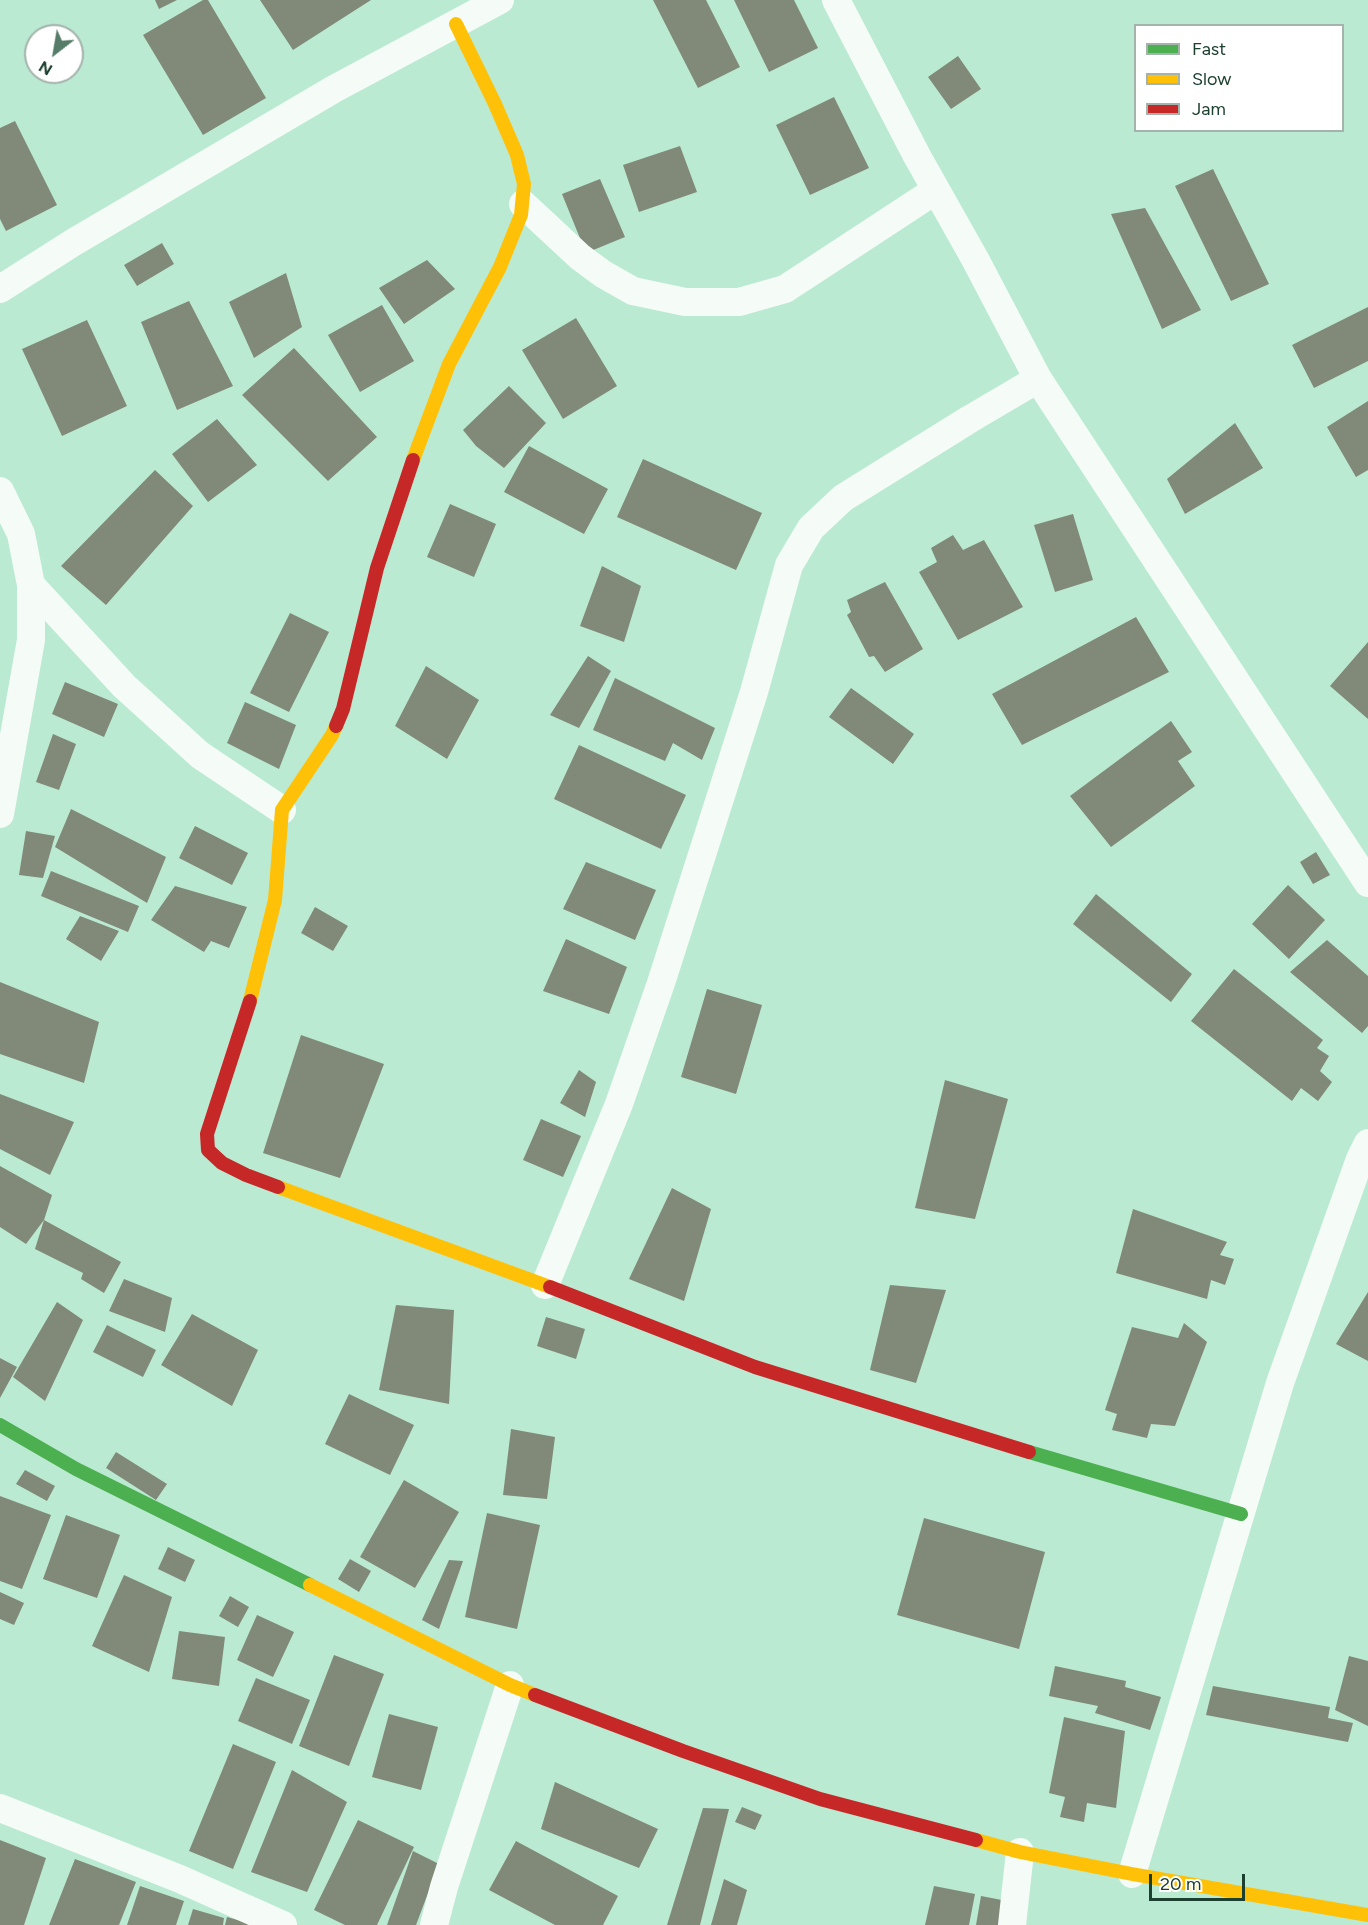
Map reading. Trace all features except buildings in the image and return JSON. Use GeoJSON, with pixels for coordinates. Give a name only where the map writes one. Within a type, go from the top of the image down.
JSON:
{"type":"FeatureCollection","features":[{"type":"Feature","properties":{"kind":"street"},"geometry":{"type":"LineString","coordinates":[[0,289],[314,101],[500,0]]}},
{"type":"Feature","properties":{"kind":"street"},"geometry":{"type":"LineString","coordinates":[[836,0],[1038,379],[1368,883]]}},
{"type":"Feature","properties":{"kind":"street"},"geometry":{"type":"LineString","coordinates":[[456,24],[517,155],[524,184],[521,215],[500,267],[449,364],[416,453],[378,568],[343,709],[332,735],[282,810],[275,900],[254,990],[207,1134],[208,1150],[222,1163],[246,1175],[546,1285],[755,1367],[969,1435],[1241,1514]]}},
{"type":"Feature","properties":{"kind":"street"},"geometry":{"type":"LineString","coordinates":[[523,204],[580,257],[603,274],[633,291],[685,302],[739,302],[785,289],[936,190]]}},
{"type":"Feature","properties":{"kind":"street"},"geometry":{"type":"LineString","coordinates":[[546,1285],[619,1104],[661,983],[754,692],[789,565],[811,528],[843,498],[1038,379]]}},
{"type":"Feature","properties":{"kind":"street"},"geometry":{"type":"LineString","coordinates":[[0,491],[21,534],[31,585],[31,640],[0,814]]}},
{"type":"Feature","properties":{"kind":"street"},"geometry":{"type":"LineString","coordinates":[[31,585],[124,686],[200,755],[282,810]]}},
{"type":"Feature","properties":{"kind":"street"},"geometry":{"type":"LineString","coordinates":[[1132,1874],[1280,1383],[1360,1158],[1368,1143]]}},
{"type":"Feature","properties":{"kind":"street"},"geometry":{"type":"LineString","coordinates":[[0,1425],[76,1469],[510,1685],[683,1751],[820,1799],[1020,1852],[1368,1915]]}},
{"type":"Feature","properties":{"kind":"street"},"geometry":{"type":"LineString","coordinates":[[434,1925],[444,1887],[510,1685]]}},
{"type":"Feature","properties":{"kind":"street"},"geometry":{"type":"LineString","coordinates":[[0,1808],[180,1879],[283,1925]]}},
{"type":"Feature","properties":{"kind":"street"},"geometry":{"type":"LineString","coordinates":[[1012,1925],[1020,1852]]}},
{"type":"Feature","properties":{"kind":"traffic: fast"},"geometry":{"type":"LineString","coordinates":[[0,1425],[76,1469],[310,1585]]}},
{"type":"Feature","properties":{"kind":"traffic: fast"},"geometry":{"type":"LineString","coordinates":[[1029,1452],[1241,1514]]}},
{"type":"Feature","properties":{"kind":"traffic: slow"},"geometry":{"type":"LineString","coordinates":[[413,460],[449,364],[500,267],[521,215],[524,184],[517,155],[456,24]]}},
{"type":"Feature","properties":{"kind":"traffic: slow"},"geometry":{"type":"LineString","coordinates":[[250,1001],[275,900],[282,810],[336,726]]}},
{"type":"Feature","properties":{"kind":"traffic: slow"},"geometry":{"type":"LineString","coordinates":[[278,1187],[550,1287]]}},
{"type":"Feature","properties":{"kind":"traffic: slow"},"geometry":{"type":"LineString","coordinates":[[310,1585],[510,1685],[535,1695]]}},
{"type":"Feature","properties":{"kind":"traffic: slow"},"geometry":{"type":"LineString","coordinates":[[976,1840],[1020,1852],[1132,1874],[1368,1915]]}},
{"type":"Feature","properties":{"kind":"traffic: jam"},"geometry":{"type":"LineString","coordinates":[[336,726],[343,709],[377,568],[413,460]]}},
{"type":"Feature","properties":{"kind":"traffic: jam"},"geometry":{"type":"LineString","coordinates":[[250,1001],[207,1134],[208,1150],[222,1163],[278,1187]]}},
{"type":"Feature","properties":{"kind":"traffic: jam"},"geometry":{"type":"LineString","coordinates":[[550,1287],[755,1367],[1029,1452]]}},
{"type":"Feature","properties":{"kind":"traffic: jam"},"geometry":{"type":"LineString","coordinates":[[535,1695],[683,1751],[820,1799],[976,1840]]}}]}
